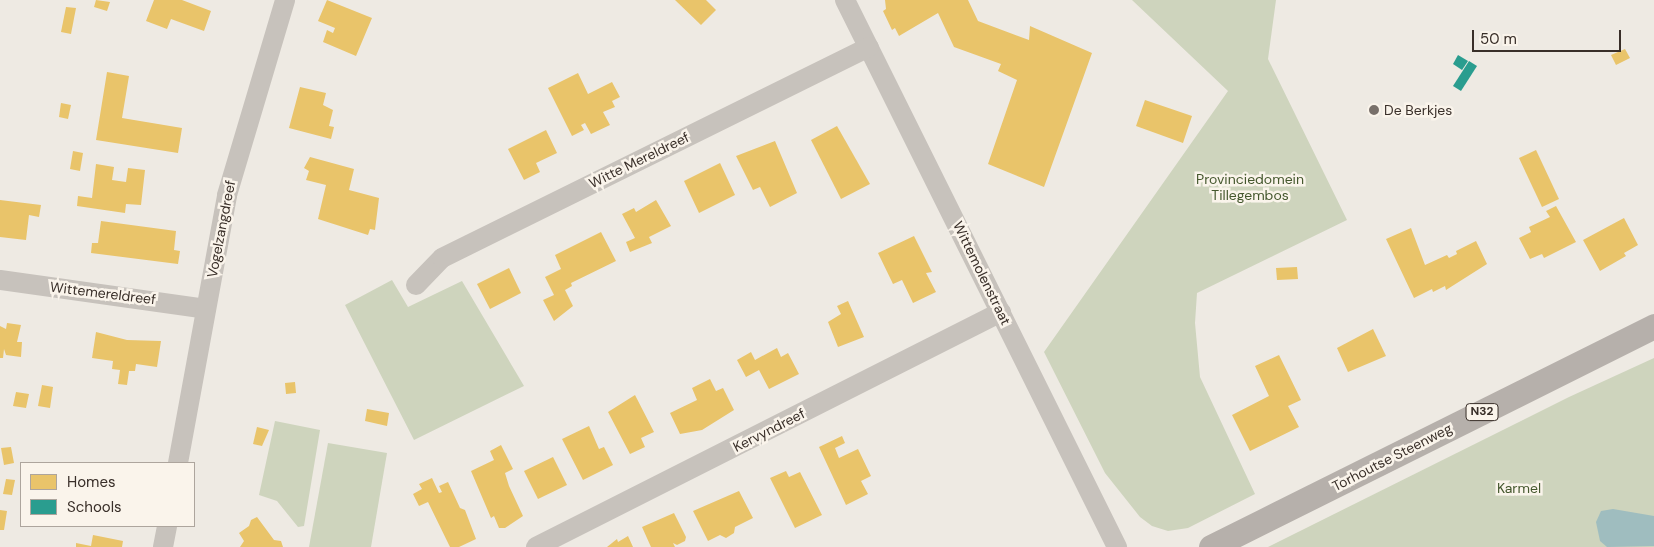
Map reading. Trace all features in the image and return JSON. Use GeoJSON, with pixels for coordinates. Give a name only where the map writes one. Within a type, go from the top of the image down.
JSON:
{"type":"FeatureCollection","features":[{"type":"Feature","properties":{"kind":"main road","name":"Torhoutse Steenweg"},"geometry":{"type":"LineString","coordinates":[[1211,547],[1654,326]]}},
{"type":"Feature","properties":{"kind":"street","name":"Vogelzangdreef"},"geometry":{"type":"LineString","coordinates":[[178,462],[227,195],[285,0]]}},
{"type":"Feature","properties":{"kind":"street","name":"Wittemolenstraat"},"geometry":{"type":"LineString","coordinates":[[845,0],[1117,547]]}},
{"type":"Feature","properties":{"kind":"street","name":"Witte Mereldreef"},"geometry":{"type":"LineString","coordinates":[[416,285],[442,258],[869,46]]}},
{"type":"Feature","properties":{"kind":"street","name":"Wittemereldreef"},"geometry":{"type":"LineString","coordinates":[[0,280],[206,309]]}},
{"type":"Feature","properties":{"kind":"street","name":"Kervyndreef"},"geometry":{"type":"LineString","coordinates":[[536,547],[1001,312]]}},
{"type":"Feature","properties":{"kind":"street"},"geometry":{"type":"LineString","coordinates":[[163,547],[167,527]]}},
{"type":"Feature","properties":{"kind":"green space","name":"Provinciedomein Tillegembos"},"geometry":{"type":"Polygon","coordinates":[[[1132,0],[1276,0],[1268,59],[1347,220],[1197,293],[1195,323],[1200,377],[1255,494],[1188,528],[1168,531],[1152,526],[1140,517],[1105,473],[1044,352],[1228,91],[1132,0]]]}},
{"type":"Feature","properties":{"kind":"green space"},"geometry":{"type":"Polygon","coordinates":[[[392,280],[408,307],[462,281],[524,386],[414,440],[345,305],[392,280]]]}},
{"type":"Feature","properties":{"kind":"green space","name":"Karmel"},"geometry":{"type":"Polygon","coordinates":[[[1654,358],[1654,547],[1268,547],[1569,397],[1654,358]]]}},
{"type":"Feature","properties":{"kind":"green space"},"geometry":{"type":"Polygon","coordinates":[[[275,421],[320,430],[304,526],[298,527],[277,501],[259,495],[275,421]]]}},
{"type":"Feature","properties":{"kind":"green space"},"geometry":{"type":"Polygon","coordinates":[[[328,443],[387,453],[371,547],[309,547],[328,443]]]}},
{"type":"Feature","properties":{"kind":"water"},"geometry":{"type":"Polygon","coordinates":[[[1613,509],[1654,516],[1654,546],[1607,547],[1600,541],[1596,522],[1601,511],[1613,509]]]}},
{"type":"Feature","properties":{"kind":"building: Homes"},"geometry":{"type":"Polygon","coordinates":[[[96,0],[110,2],[107,11],[94,7],[96,0]]]}},
{"type":"Feature","properties":{"kind":"building: Homes"},"geometry":{"type":"Polygon","coordinates":[[[154,0],[182,0],[211,11],[204,31],[171,19],[167,29],[146,21],[154,0]]]}},
{"type":"Feature","properties":{"kind":"building: Homes"},"geometry":{"type":"Polygon","coordinates":[[[327,0],[372,18],[356,56],[323,42],[327,30],[333,33],[335,28],[318,21],[327,0]]]}},
{"type":"Feature","properties":{"kind":"building: Homes"},"geometry":{"type":"Polygon","coordinates":[[[675,0],[706,0],[716,10],[701,25],[675,0]]]}},
{"type":"Feature","properties":{"kind":"building: Homes"},"geometry":{"type":"Polygon","coordinates":[[[885,0],[968,0],[978,21],[1029,40],[1030,26],[1092,53],[1044,187],[988,164],[1017,80],[998,71],[1001,64],[954,47],[938,13],[899,36],[895,28],[892,30],[883,11],[886,9],[885,0]]]}},
{"type":"Feature","properties":{"kind":"building: Homes"},"geometry":{"type":"Polygon","coordinates":[[[66,7],[76,8],[71,34],[61,32],[66,7]]]}},
{"type":"Feature","properties":{"kind":"building: Homes"},"geometry":{"type":"Polygon","coordinates":[[[1625,49],[1630,58],[1616,65],[1611,55],[1625,49]]]}},
{"type":"Feature","properties":{"kind":"building: Homes"},"geometry":{"type":"Polygon","coordinates":[[[107,72],[129,76],[122,118],[182,128],[178,153],[96,140],[107,72]]]}},
{"type":"Feature","properties":{"kind":"building: Homes"},"geometry":{"type":"Polygon","coordinates":[[[578,73],[588,94],[612,82],[620,97],[612,101],[615,107],[603,112],[610,125],[591,134],[585,123],[581,125],[584,130],[572,136],[548,88],[578,73]]]}},
{"type":"Feature","properties":{"kind":"building: Homes"},"geometry":{"type":"Polygon","coordinates":[[[300,87],[326,93],[323,105],[333,110],[329,126],[334,127],[331,139],[289,128],[300,87]]]}},
{"type":"Feature","properties":{"kind":"building: Homes"},"geometry":{"type":"Polygon","coordinates":[[[1145,100],[1192,116],[1183,143],[1136,126],[1145,100]]]}},
{"type":"Feature","properties":{"kind":"building: Homes"},"geometry":{"type":"Polygon","coordinates":[[[61,103],[71,105],[68,119],[59,117],[61,103]]]}},
{"type":"Feature","properties":{"kind":"building: Homes"},"geometry":{"type":"Polygon","coordinates":[[[837,126],[870,184],[841,199],[811,140],[837,126]]]}},
{"type":"Feature","properties":{"kind":"building: Homes"},"geometry":{"type":"Polygon","coordinates":[[[546,130],[557,153],[536,163],[540,172],[524,180],[508,149],[546,130]]]}},
{"type":"Feature","properties":{"kind":"building: Homes"},"geometry":{"type":"Polygon","coordinates":[[[775,141],[797,193],[770,207],[760,187],[753,190],[736,156],[775,141]]]}},
{"type":"Feature","properties":{"kind":"building: Homes"},"geometry":{"type":"Polygon","coordinates":[[[1536,150],[1559,199],[1542,207],[1519,158],[1536,150]]]}},
{"type":"Feature","properties":{"kind":"building: Homes"},"geometry":{"type":"Polygon","coordinates":[[[73,151],[83,153],[80,171],[70,169],[73,151]]]}},
{"type":"Feature","properties":{"kind":"building: Homes"},"geometry":{"type":"Polygon","coordinates":[[[310,157],[354,169],[349,190],[379,198],[375,230],[370,229],[368,235],[318,219],[326,185],[306,180],[309,171],[304,168],[310,157]]]}},
{"type":"Feature","properties":{"kind":"building: Homes"},"geometry":{"type":"Polygon","coordinates":[[[720,163],[735,195],[699,213],[684,181],[720,163]]]}},
{"type":"Feature","properties":{"kind":"building: Homes"},"geometry":{"type":"Polygon","coordinates":[[[96,164],[114,167],[112,180],[126,182],[128,168],[145,170],[141,205],[126,204],[125,213],[77,206],[78,196],[92,198],[96,164]]]}},
{"type":"Feature","properties":{"kind":"building: Homes"},"geometry":{"type":"Polygon","coordinates":[[[0,200],[41,205],[39,217],[29,215],[26,240],[0,237],[0,200]]]}},
{"type":"Feature","properties":{"kind":"building: Homes"},"geometry":{"type":"Polygon","coordinates":[[[656,200],[671,226],[649,237],[652,243],[630,252],[626,242],[635,238],[622,214],[634,208],[636,212],[656,200]]]}},
{"type":"Feature","properties":{"kind":"building: Homes"},"geometry":{"type":"Polygon","coordinates":[[[1556,206],[1576,242],[1544,258],[1542,254],[1530,259],[1519,238],[1531,232],[1529,227],[1550,217],[1546,211],[1556,206]]]}},
{"type":"Feature","properties":{"kind":"building: Homes"},"geometry":{"type":"Polygon","coordinates":[[[1624,218],[1638,245],[1624,253],[1626,256],[1600,271],[1583,240],[1624,218]]]}},
{"type":"Feature","properties":{"kind":"building: Homes"},"geometry":{"type":"Polygon","coordinates":[[[101,221],[176,231],[174,250],[180,251],[178,264],[91,253],[92,243],[98,243],[101,221]]]}},
{"type":"Feature","properties":{"kind":"building: Homes"},"geometry":{"type":"Polygon","coordinates":[[[1411,228],[1425,265],[1447,255],[1449,258],[1457,254],[1456,251],[1476,241],[1487,264],[1446,290],[1445,286],[1433,292],[1432,289],[1414,298],[1386,239],[1411,228]]]}},
{"type":"Feature","properties":{"kind":"building: Homes"},"geometry":{"type":"Polygon","coordinates":[[[601,232],[616,261],[571,283],[572,286],[565,290],[573,306],[554,321],[543,300],[554,295],[545,277],[561,269],[555,255],[601,232]]]}},
{"type":"Feature","properties":{"kind":"building: Homes"},"geometry":{"type":"Polygon","coordinates":[[[914,236],[932,272],[926,273],[936,292],[913,303],[902,280],[893,284],[878,253],[914,236]]]}},
{"type":"Feature","properties":{"kind":"building: Homes"},"geometry":{"type":"Polygon","coordinates":[[[1297,267],[1298,279],[1277,280],[1276,268],[1297,267]]]}},
{"type":"Feature","properties":{"kind":"building: Homes"},"geometry":{"type":"Polygon","coordinates":[[[509,268],[521,293],[490,309],[477,284],[509,268]]]}},
{"type":"Feature","properties":{"kind":"building: Homes"},"geometry":{"type":"Polygon","coordinates":[[[848,301],[864,337],[838,347],[828,322],[841,314],[837,306],[848,301]]]}},
{"type":"Feature","properties":{"kind":"building: Homes"},"geometry":{"type":"Polygon","coordinates":[[[7,323],[21,325],[17,342],[22,342],[21,357],[6,355],[4,349],[3,358],[0,358],[0,326],[6,329],[7,323]]]}},
{"type":"Feature","properties":{"kind":"building: Homes"},"geometry":{"type":"Polygon","coordinates":[[[1373,329],[1386,356],[1348,372],[1337,348],[1373,329]]]}},
{"type":"Feature","properties":{"kind":"building: Homes"},"geometry":{"type":"Polygon","coordinates":[[[96,332],[127,340],[161,341],[157,367],[136,364],[135,371],[129,371],[127,385],[118,384],[120,370],[112,369],[113,361],[92,358],[96,332]]]}},
{"type":"Feature","properties":{"kind":"building: Homes"},"geometry":{"type":"Polygon","coordinates":[[[777,348],[781,357],[788,353],[799,374],[769,389],[759,370],[746,377],[737,360],[751,352],[755,360],[777,348]]]}},
{"type":"Feature","properties":{"kind":"building: Homes"},"geometry":{"type":"Polygon","coordinates":[[[1279,355],[1301,400],[1288,406],[1299,427],[1250,451],[1232,415],[1269,396],[1255,366],[1279,355]]]}},
{"type":"Feature","properties":{"kind":"building: Homes"},"geometry":{"type":"Polygon","coordinates":[[[710,379],[716,391],[723,388],[734,410],[702,430],[680,434],[670,413],[697,400],[692,388],[710,379]]]}},
{"type":"Feature","properties":{"kind":"building: Homes"},"geometry":{"type":"Polygon","coordinates":[[[295,382],[296,393],[286,394],[285,383],[295,382]]]}},
{"type":"Feature","properties":{"kind":"building: Homes"},"geometry":{"type":"Polygon","coordinates":[[[42,385],[53,387],[50,408],[38,406],[42,385]]]}},
{"type":"Feature","properties":{"kind":"building: Homes"},"geometry":{"type":"Polygon","coordinates":[[[16,392],[29,394],[26,408],[13,406],[16,392]]]}},
{"type":"Feature","properties":{"kind":"building: Homes"},"geometry":{"type":"Polygon","coordinates":[[[635,395],[654,432],[641,438],[645,447],[630,454],[608,412],[635,395]]]}},
{"type":"Feature","properties":{"kind":"building: Homes"},"geometry":{"type":"Polygon","coordinates":[[[367,409],[389,413],[387,426],[365,421],[367,409]]]}},
{"type":"Feature","properties":{"kind":"building: Homes"},"geometry":{"type":"Polygon","coordinates":[[[589,426],[599,449],[604,447],[613,465],[583,480],[562,439],[589,426]]]}},
{"type":"Feature","properties":{"kind":"building: Homes"},"geometry":{"type":"Polygon","coordinates":[[[257,427],[269,430],[262,446],[253,444],[257,427]]]}},
{"type":"Feature","properties":{"kind":"building: Homes"},"geometry":{"type":"Polygon","coordinates":[[[842,436],[845,443],[835,448],[839,458],[858,449],[871,476],[861,481],[868,494],[846,505],[819,447],[842,436]]]}},
{"type":"Feature","properties":{"kind":"building: Homes"},"geometry":{"type":"Polygon","coordinates":[[[501,445],[513,469],[505,473],[509,486],[523,516],[505,528],[499,528],[494,516],[491,518],[471,471],[494,460],[490,451],[501,445]]]}},
{"type":"Feature","properties":{"kind":"building: Homes"},"geometry":{"type":"Polygon","coordinates":[[[11,447],[14,463],[4,465],[1,448],[11,447]]]}},
{"type":"Feature","properties":{"kind":"building: Homes"},"geometry":{"type":"Polygon","coordinates":[[[553,457],[567,485],[538,499],[524,471],[553,457]]]}},
{"type":"Feature","properties":{"kind":"building: Homes"},"geometry":{"type":"Polygon","coordinates":[[[786,471],[789,477],[800,472],[822,515],[795,528],[770,478],[786,471]]]}},
{"type":"Feature","properties":{"kind":"building: Homes"},"geometry":{"type":"Polygon","coordinates":[[[432,478],[439,493],[442,492],[439,486],[448,482],[460,508],[465,510],[476,539],[459,547],[450,547],[428,502],[419,506],[413,494],[422,489],[419,484],[432,478]]]}},
{"type":"Feature","properties":{"kind":"building: Homes"},"geometry":{"type":"Polygon","coordinates":[[[6,479],[15,480],[12,495],[3,494],[6,479]]]}},
{"type":"Feature","properties":{"kind":"building: Homes"},"geometry":{"type":"Polygon","coordinates":[[[739,491],[753,518],[735,527],[734,533],[726,538],[720,535],[708,541],[693,511],[739,491]]]}},
{"type":"Feature","properties":{"kind":"building: Homes"},"geometry":{"type":"Polygon","coordinates":[[[0,510],[7,511],[4,530],[0,530],[0,510]]]}},
{"type":"Feature","properties":{"kind":"building: Homes"},"geometry":{"type":"Polygon","coordinates":[[[674,513],[686,537],[685,541],[677,545],[673,543],[675,547],[651,547],[642,527],[674,513]]]}},
{"type":"Feature","properties":{"kind":"building: Homes"},"geometry":{"type":"Polygon","coordinates":[[[257,517],[274,540],[281,541],[283,547],[240,547],[244,541],[239,533],[249,526],[251,520],[257,517]]]}},
{"type":"Feature","properties":{"kind":"building: Homes"},"geometry":{"type":"Polygon","coordinates":[[[93,535],[123,541],[122,547],[76,547],[76,543],[91,546],[93,535]]]}},
{"type":"Feature","properties":{"kind":"building: Homes"},"geometry":{"type":"Polygon","coordinates":[[[628,536],[633,547],[607,547],[617,539],[618,542],[628,536]]]}},
{"type":"Feature","properties":{"kind":"building: Schools"},"geometry":{"type":"Polygon","coordinates":[[[1458,55],[1468,61],[1462,70],[1453,64],[1458,55]]]}},
{"type":"Feature","properties":{"kind":"building: Schools"},"geometry":{"type":"Polygon","coordinates":[[[1469,61],[1477,66],[1461,91],[1453,86],[1469,61]]]}},
{"type":"Feature","properties":{"kind":"place","name":"De Berkjes"},"geometry":{"type":"Point","coordinates":[1374,110]}}]}
